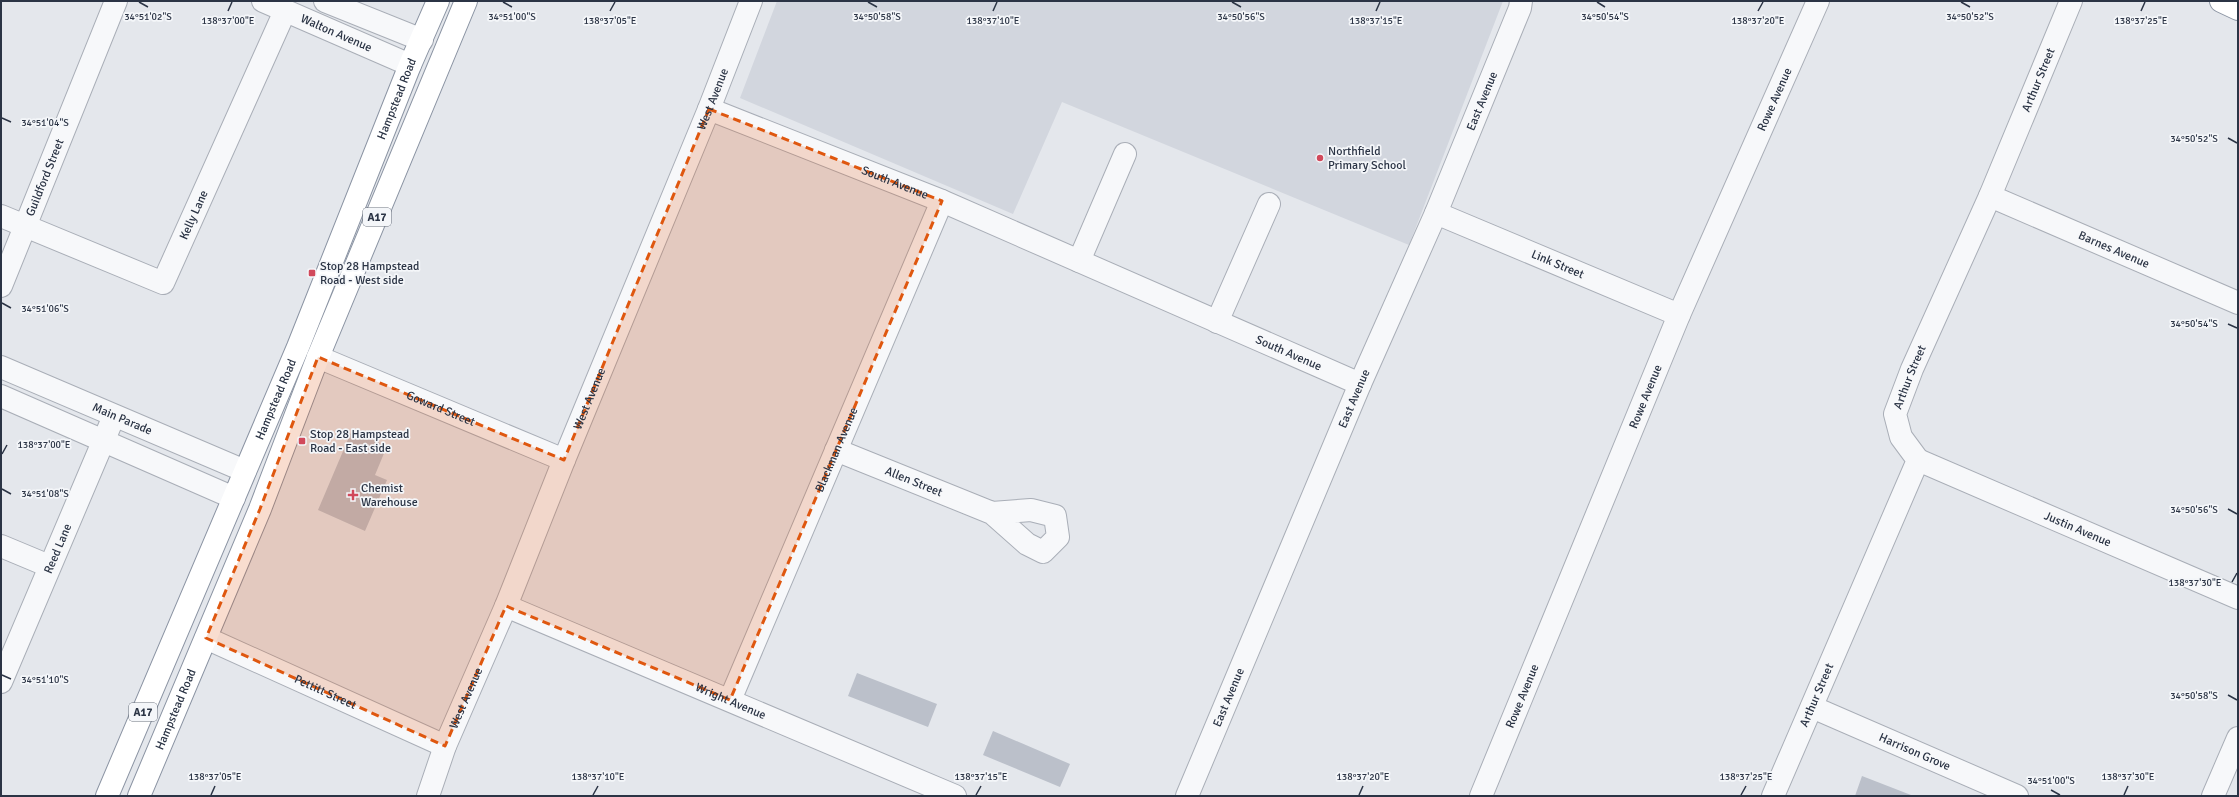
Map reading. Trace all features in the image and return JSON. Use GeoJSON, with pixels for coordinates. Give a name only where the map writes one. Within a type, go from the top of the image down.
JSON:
{"type":"FeatureCollection","features":[{"type":"Feature","properties":{"kind":"highway","name":"Hampstead Road"},"geometry":{"type":"LineString","coordinates":[[107,796],[298,347],[410,65],[438,1]]}},
{"type":"Feature","properties":{"kind":"highway","name":"Hampstead Road"},"geometry":{"type":"LineString","coordinates":[[139,796],[260,509],[318,357],[466,1]]}},
{"type":"Feature","properties":{"kind":"highway"},"geometry":{"type":"LineString","coordinates":[[2221,1],[2238,9]]}},
{"type":"Feature","properties":{"kind":"highway"},"geometry":{"type":"LineString","coordinates":[[422,40],[446,49]]}},
{"type":"Feature","properties":{"kind":"highway"},"geometry":{"type":"LineString","coordinates":[[410,65],[435,77]]}},
{"type":"Feature","properties":{"kind":"highway"},"geometry":{"type":"LineString","coordinates":[[298,347],[318,357]]}},
{"type":"Feature","properties":{"kind":"highway"},"geometry":{"type":"LineString","coordinates":[[245,471],[270,482]]}},
{"type":"Feature","properties":{"kind":"highway"},"geometry":{"type":"LineString","coordinates":[[234,498],[260,509]]}},
{"type":"Feature","properties":{"kind":"highway"},"geometry":{"type":"LineString","coordinates":[[180,627],[206,638]]}},
{"type":"Feature","properties":{"kind":"street","name":"Guildford Street"},"geometry":{"type":"LineString","coordinates":[[1,286],[116,1]]}},
{"type":"Feature","properties":{"kind":"street","name":"Walton Avenue"},"geometry":{"type":"LineString","coordinates":[[263,1],[410,65]]}},
{"type":"Feature","properties":{"kind":"street","name":"Walton Avenue"},"geometry":{"type":"LineString","coordinates":[[325,1],[422,40]]}},
{"type":"Feature","properties":{"kind":"street","name":"West Avenue"},"geometry":{"type":"LineString","coordinates":[[428,796],[445,746],[506,606],[564,460],[709,109],[751,1]]}},
{"type":"Feature","properties":{"kind":"street","name":"East Avenue"},"geometry":{"type":"LineString","coordinates":[[1187,796],[1360,384],[1436,213],[1520,8],[1521,1]]}},
{"type":"Feature","properties":{"kind":"street","name":"Rowe Avenue"},"geometry":{"type":"LineString","coordinates":[[1481,796],[1679,315],[1818,1]]}},
{"type":"Feature","properties":{"kind":"street","name":"Arthur Street"},"geometry":{"type":"LineString","coordinates":[[1773,796],[1918,460],[1901,437],[1895,414],[1912,369],[1990,196],[2071,1]]}},
{"type":"Feature","properties":{"kind":"street","name":"Kelly Lane"},"geometry":{"type":"LineString","coordinates":[[25,227],[163,283],[285,11]]}},
{"type":"Feature","properties":{"kind":"street","name":"South Avenue"},"geometry":{"type":"LineString","coordinates":[[709,109],[942,200],[1360,384]]}},
{"type":"Feature","properties":{"kind":"street"},"geometry":{"type":"LineString","coordinates":[[1079,261],[1125,154]]}},
{"type":"Feature","properties":{"kind":"street","name":"Barnes Avenue"},"geometry":{"type":"LineString","coordinates":[[1990,196],[2238,303]]}},
{"type":"Feature","properties":{"kind":"street","name":"Blackman Avenue"},"geometry":{"type":"LineString","coordinates":[[730,700],[942,200]]}},
{"type":"Feature","properties":{"kind":"street"},"geometry":{"type":"LineString","coordinates":[[1217,322],[1269,204]]}},
{"type":"Feature","properties":{"kind":"street","name":"Link Street"},"geometry":{"type":"LineString","coordinates":[[1436,213],[1679,315]]}},
{"type":"Feature","properties":{"kind":"street"},"geometry":{"type":"LineString","coordinates":[[1,216],[25,227]]}},
{"type":"Feature","properties":{"kind":"street","name":"Goward Street"},"geometry":{"type":"LineString","coordinates":[[318,357],[564,460]]}},
{"type":"Feature","properties":{"kind":"street","name":"Main Parade"},"geometry":{"type":"LineString","coordinates":[[1,367],[245,471]]}},
{"type":"Feature","properties":{"kind":"street"},"geometry":{"type":"LineString","coordinates":[[1,396],[234,498]]}},
{"type":"Feature","properties":{"kind":"street","name":"Reed Lane"},"geometry":{"type":"LineString","coordinates":[[1,682],[114,416]]}},
{"type":"Feature","properties":{"kind":"street","name":"Allen Street"},"geometry":{"type":"LineString","coordinates":[[836,450],[992,513]]}},
{"type":"Feature","properties":{"kind":"street","name":"Justin Avenue"},"geometry":{"type":"LineString","coordinates":[[1918,460],[2238,598]]}},
{"type":"Feature","properties":{"kind":"street"},"geometry":{"type":"LineString","coordinates":[[1,546],[49,566]]}},
{"type":"Feature","properties":{"kind":"street","name":"Wright Avenue"},"geometry":{"type":"LineString","coordinates":[[506,606],[730,700],[934,792],[955,796]]}},
{"type":"Feature","properties":{"kind":"street","name":"Pettitt Street"},"geometry":{"type":"LineString","coordinates":[[206,638],[445,746]]}},
{"type":"Feature","properties":{"kind":"street","name":"Harrison Grove"},"geometry":{"type":"LineString","coordinates":[[1812,707],[2017,796]]}},
{"type":"Feature","properties":{"kind":"street"},"geometry":{"type":"LineString","coordinates":[[2213,796],[2238,738]]}},
{"type":"Feature","properties":{"kind":"highlighted area"},"geometry":{"type":"Polygon","coordinates":[[[709,109],[942,201],[730,700],[506,606],[445,746],[206,638],[260,509],[318,357],[564,460],[709,109]]]}},
{"type":"Feature","properties":{"kind":"shaded area","name":"Northfield Primary School"},"geometry":{"type":"Polygon","coordinates":[[[777,1],[1503,1],[1409,245],[1062,102],[1013,214],[740,98],[777,1]]]}},
{"type":"Feature","properties":{"kind":"building","name":"Chemist Warehouse"},"geometry":{"type":"Polygon","coordinates":[[[352,430],[379,442],[385,451],[375,475],[387,480],[365,531],[318,510],[352,430]]]}},
{"type":"Feature","properties":{"kind":"building"},"geometry":{"type":"Polygon","coordinates":[[[857,673],[937,704],[928,727],[848,696],[857,673]]]}},
{"type":"Feature","properties":{"kind":"building"},"geometry":{"type":"Polygon","coordinates":[[[993,731],[1070,764],[1060,787],[983,755],[993,731]]]}},
{"type":"Feature","properties":{"kind":"building"},"geometry":{"type":"Polygon","coordinates":[[[1862,776],[1911,795],[1911,796],[1855,796],[1862,776]]]}},
{"type":"Feature","properties":{"kind":"place","name":"Northfield Primary School"},"geometry":{"type":"Point","coordinates":[1320,158]}},
{"type":"Feature","properties":{"kind":"place","name":"Stop 28 Hampstead Road - West side"},"geometry":{"type":"Point","coordinates":[312,273]}},
{"type":"Feature","properties":{"kind":"place","name":"Stop 28 Hampstead Road - East side"},"geometry":{"type":"Point","coordinates":[302,441]}},
{"type":"Feature","properties":{"kind":"place","name":"Chemist Warehouse"},"geometry":{"type":"Point","coordinates":[353,495]}}]}
